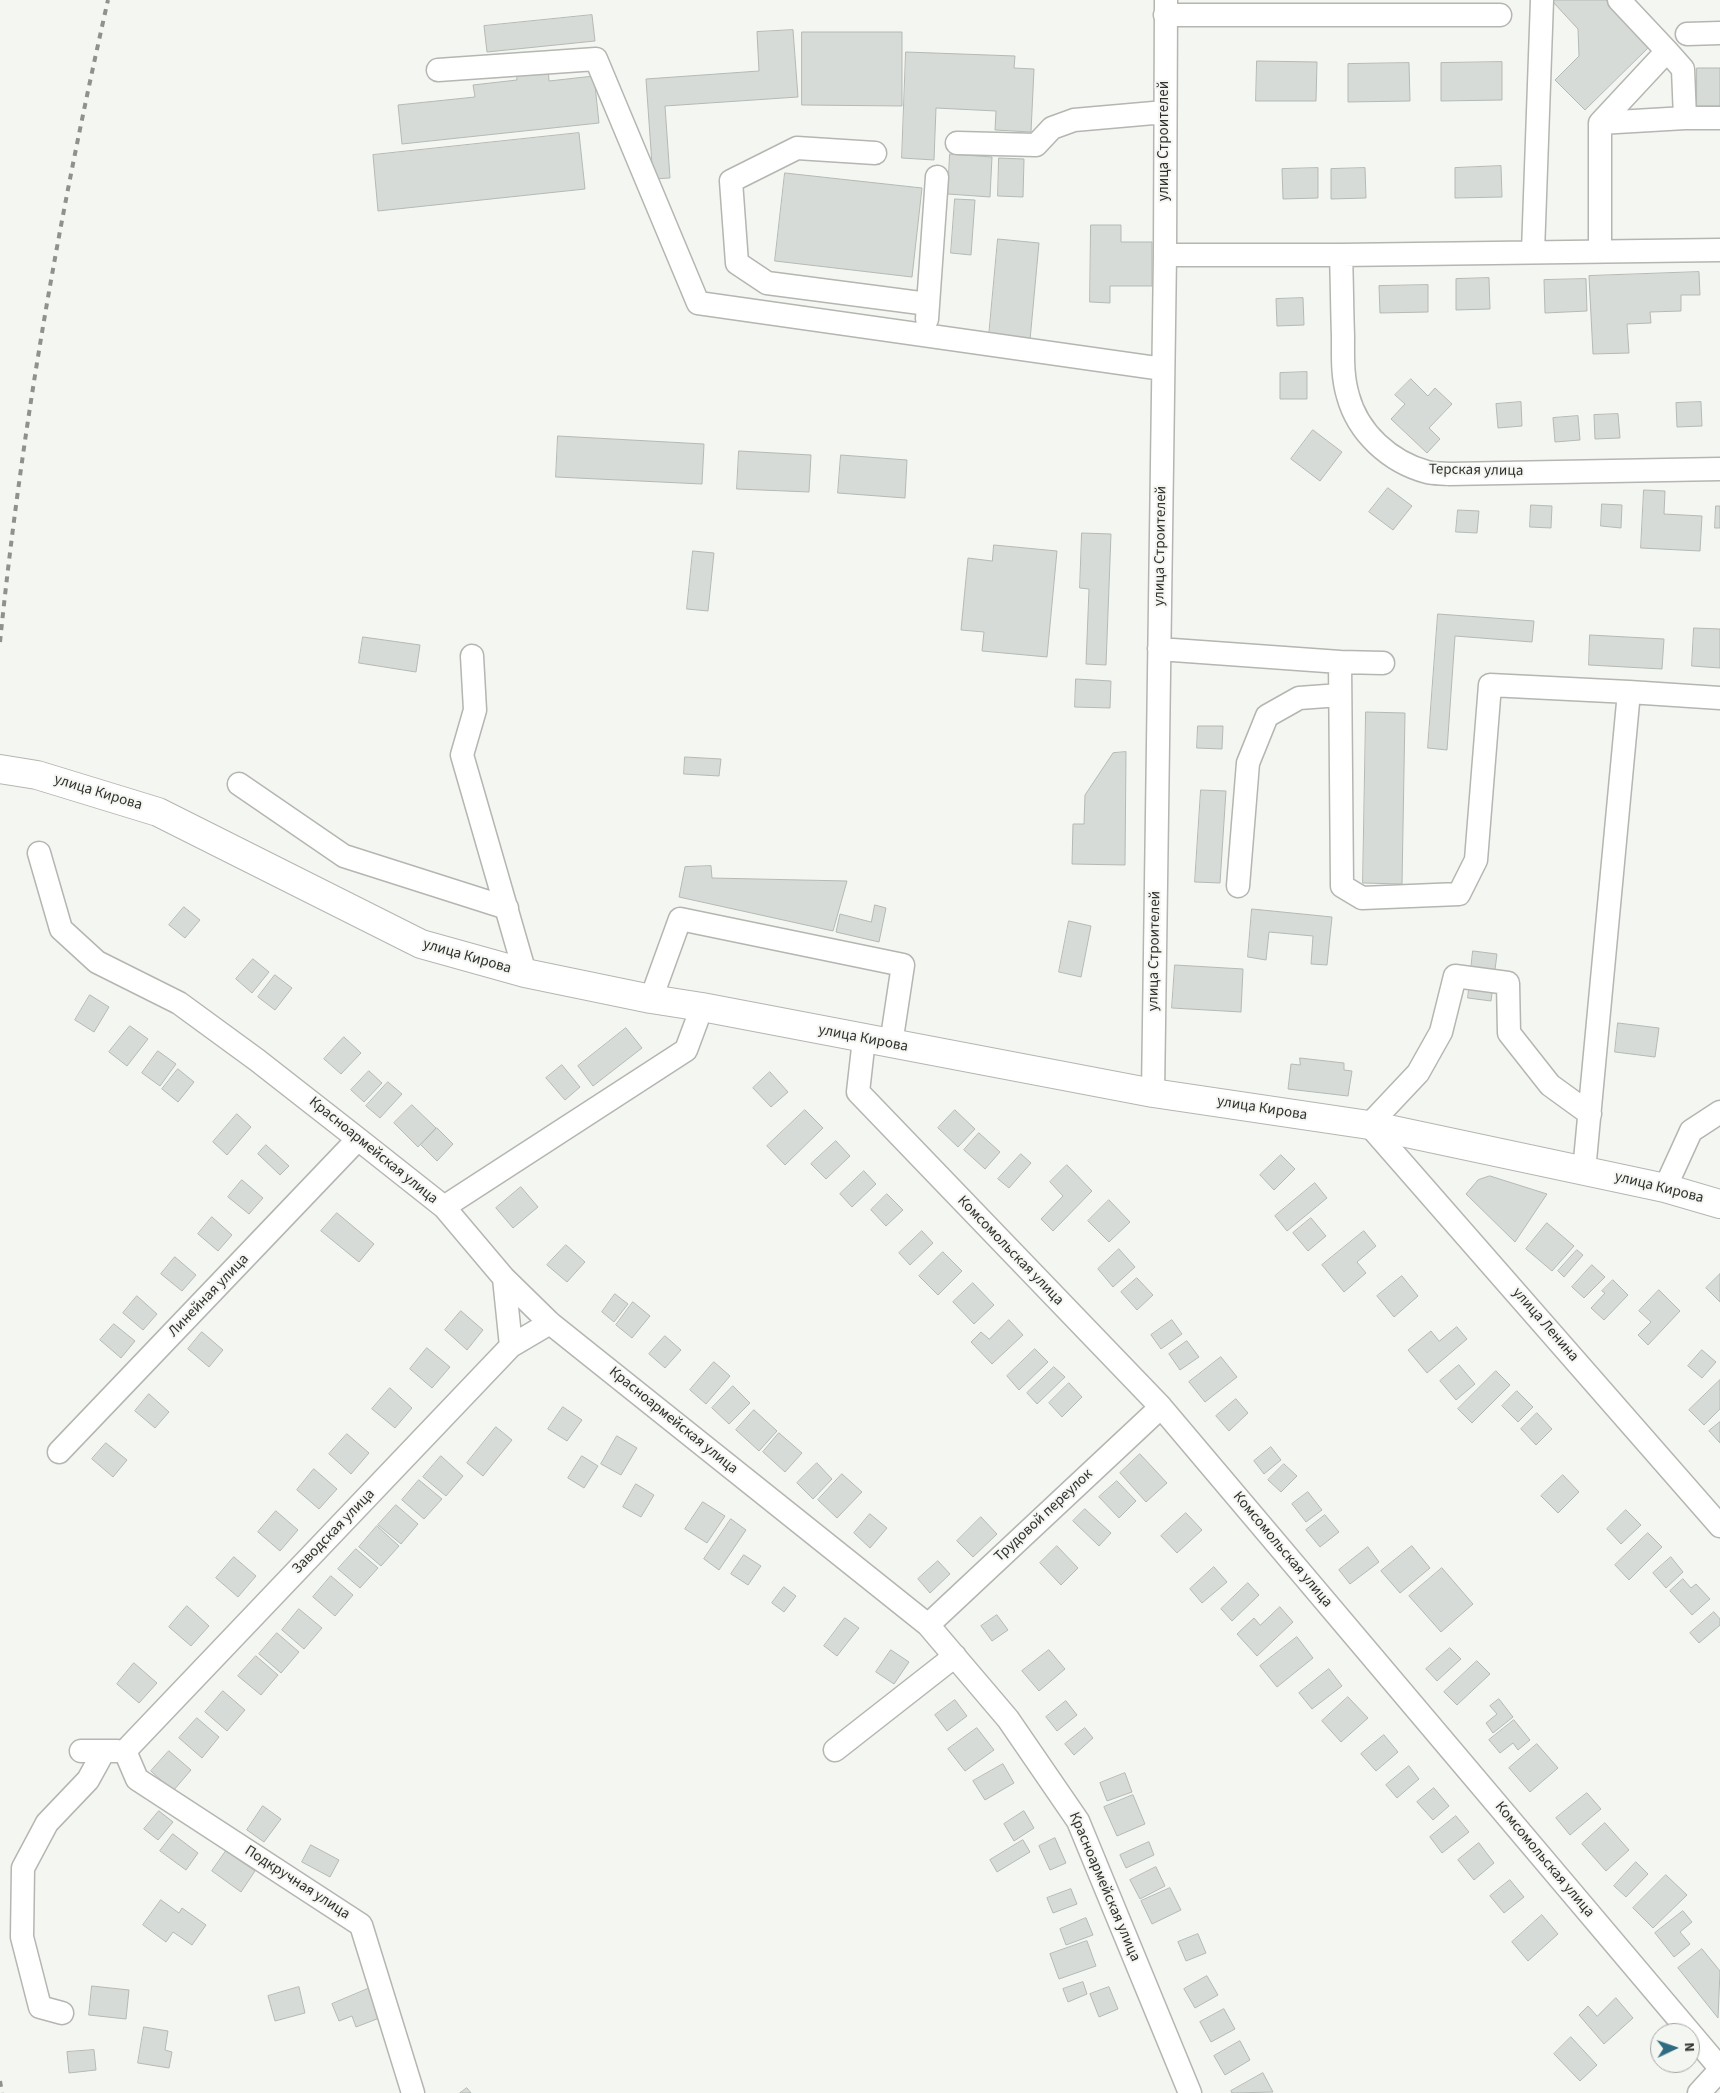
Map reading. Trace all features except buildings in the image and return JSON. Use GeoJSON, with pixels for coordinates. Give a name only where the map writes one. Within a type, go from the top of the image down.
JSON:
{"type":"FeatureCollection","features":[{"type":"Feature","properties":{"kind":"main road","name":"улица Кирова"},"geometry":{"type":"LineString","coordinates":[[0,769],[37,775],[158,812],[421,944],[524,973],[651,999],[702,1007],[1153,1093],[1369,1125],[1665,1188],[1720,1204]]}},
{"type":"Feature","properties":{"kind":"street"},"geometry":{"type":"LineString","coordinates":[[1533,252],[1542,0]]}},
{"type":"Feature","properties":{"kind":"street"},"geometry":{"type":"LineString","coordinates":[[1619,0],[1683,69],[1685,118]]}},
{"type":"Feature","properties":{"kind":"street"},"geometry":{"type":"LineString","coordinates":[[1166,7],[1500,15]]}},
{"type":"Feature","properties":{"kind":"street","name":"улица Строителей"},"geometry":{"type":"LineString","coordinates":[[1153,1093],[1165,255],[1166,7]]}},
{"type":"Feature","properties":{"kind":"street"},"geometry":{"type":"LineString","coordinates":[[1687,34],[1720,33]]}},
{"type":"Feature","properties":{"kind":"street"},"geometry":{"type":"LineString","coordinates":[[1600,251],[1600,123],[1666,51]]}},
{"type":"Feature","properties":{"kind":"street"},"geometry":{"type":"LineString","coordinates":[[438,70],[596,59],[698,303],[1163,369]]}},
{"type":"Feature","properties":{"kind":"street"},"geometry":{"type":"LineString","coordinates":[[957,143],[1036,145],[1052,128],[1074,120],[1165,112]]}},
{"type":"Feature","properties":{"kind":"street"},"geometry":{"type":"LineString","coordinates":[[1600,123],[1720,118]]}},
{"type":"Feature","properties":{"kind":"street"},"geometry":{"type":"LineString","coordinates":[[875,153],[797,148],[731,181],[737,264],[767,283],[928,304]]}},
{"type":"Feature","properties":{"kind":"street"},"geometry":{"type":"LineString","coordinates":[[926,335],[937,177]]}},
{"type":"Feature","properties":{"kind":"street"},"geometry":{"type":"LineString","coordinates":[[1165,255],[1341,255],[1720,250]]}},
{"type":"Feature","properties":{"kind":"street","name":"Терская улица"},"geometry":{"type":"LineString","coordinates":[[1341,255],[1343,375],[1348,397],[1357,419],[1370,438],[1387,453],[1407,465],[1428,473],[1450,474],[1720,469]]}},
{"type":"Feature","properties":{"kind":"street"},"geometry":{"type":"LineString","coordinates":[[1159,649],[1340,662],[1383,663]]}},
{"type":"Feature","properties":{"kind":"street"},"geometry":{"type":"LineString","coordinates":[[472,656],[475,710],[462,755],[524,973]]}},
{"type":"Feature","properties":{"kind":"street"},"geometry":{"type":"LineString","coordinates":[[1340,662],[1342,886],[1362,898],[1459,894],[1476,860],[1490,685],[1720,698]]}},
{"type":"Feature","properties":{"kind":"street"},"geometry":{"type":"LineString","coordinates":[[1584,1170],[1629,692]]}},
{"type":"Feature","properties":{"kind":"street"},"geometry":{"type":"LineString","coordinates":[[1238,886],[1248,763],[1267,716],[1299,698],[1340,695]]}},
{"type":"Feature","properties":{"kind":"street"},"geometry":{"type":"LineString","coordinates":[[239,784],[344,856],[507,908]]}},
{"type":"Feature","properties":{"kind":"street","name":"Красноармейская улица"},"geometry":{"type":"LineString","coordinates":[[39,853],[61,929],[97,962],[179,1004],[258,1060],[358,1138],[444,1208],[504,1278],[550,1323],[928,1625],[1008,1719],[1078,1821],[1190,2093]]}},
{"type":"Feature","properties":{"kind":"street"},"geometry":{"type":"LineString","coordinates":[[651,999],[680,919],[902,965],[892,1044]]}},
{"type":"Feature","properties":{"kind":"street"},"geometry":{"type":"LineString","coordinates":[[1369,1125],[1418,1073],[1441,1032],[1455,976],[1508,984],[1509,1033],[1550,1085],[1590,1114]]}},
{"type":"Feature","properties":{"kind":"street"},"geometry":{"type":"LineString","coordinates":[[444,1208],[686,1050],[702,1007]]}},
{"type":"Feature","properties":{"kind":"street","name":"Комсомольская улица"},"geometry":{"type":"LineString","coordinates":[[864,1039],[858,1092],[1161,1407],[1720,2069]]}},
{"type":"Feature","properties":{"kind":"street"},"geometry":{"type":"LineString","coordinates":[[1665,1188],[1691,1131],[1720,1112]]}},
{"type":"Feature","properties":{"kind":"street","name":"улица Ленина"},"geometry":{"type":"LineString","coordinates":[[1369,1125],[1720,1526]]}},
{"type":"Feature","properties":{"kind":"street","name":"Линейная улица"},"geometry":{"type":"LineString","coordinates":[[59,1452],[358,1138]]}},
{"type":"Feature","properties":{"kind":"street"},"geometry":{"type":"LineString","coordinates":[[504,1278],[511,1346]]}},
{"type":"Feature","properties":{"kind":"street","name":"Заводская улица"},"geometry":{"type":"LineString","coordinates":[[62,2014],[40,2007],[22,1937],[23,1868],[47,1824],[115,1751],[511,1346],[550,1323]]}},
{"type":"Feature","properties":{"kind":"street","name":"Трудовой переулок"},"geometry":{"type":"LineString","coordinates":[[928,1625],[1161,1407]]}},
{"type":"Feature","properties":{"kind":"street"},"geometry":{"type":"LineString","coordinates":[[835,1750],[955,1656]]}},
{"type":"Feature","properties":{"kind":"street"},"geometry":{"type":"LineString","coordinates":[[81,1751],[115,1751]]}},
{"type":"Feature","properties":{"kind":"street","name":"Подкручная улица"},"geometry":{"type":"LineString","coordinates":[[115,1751],[136,1779],[361,1925],[413,2093]]}},
{"type":"Feature","properties":{"kind":"street"},"geometry":{"type":"LineString","coordinates":[[1699,2093],[1720,2069]]}},
{"type":"Feature","properties":{"kind":"railway"},"geometry":{"type":"LineString","coordinates":[[0,642],[19,480],[44,319],[90,79],[108,0]]}},
{"type":"Feature","properties":{"kind":"railway"},"geometry":{"type":"LineString","coordinates":[[0,2081],[2,2093]]}}]}
